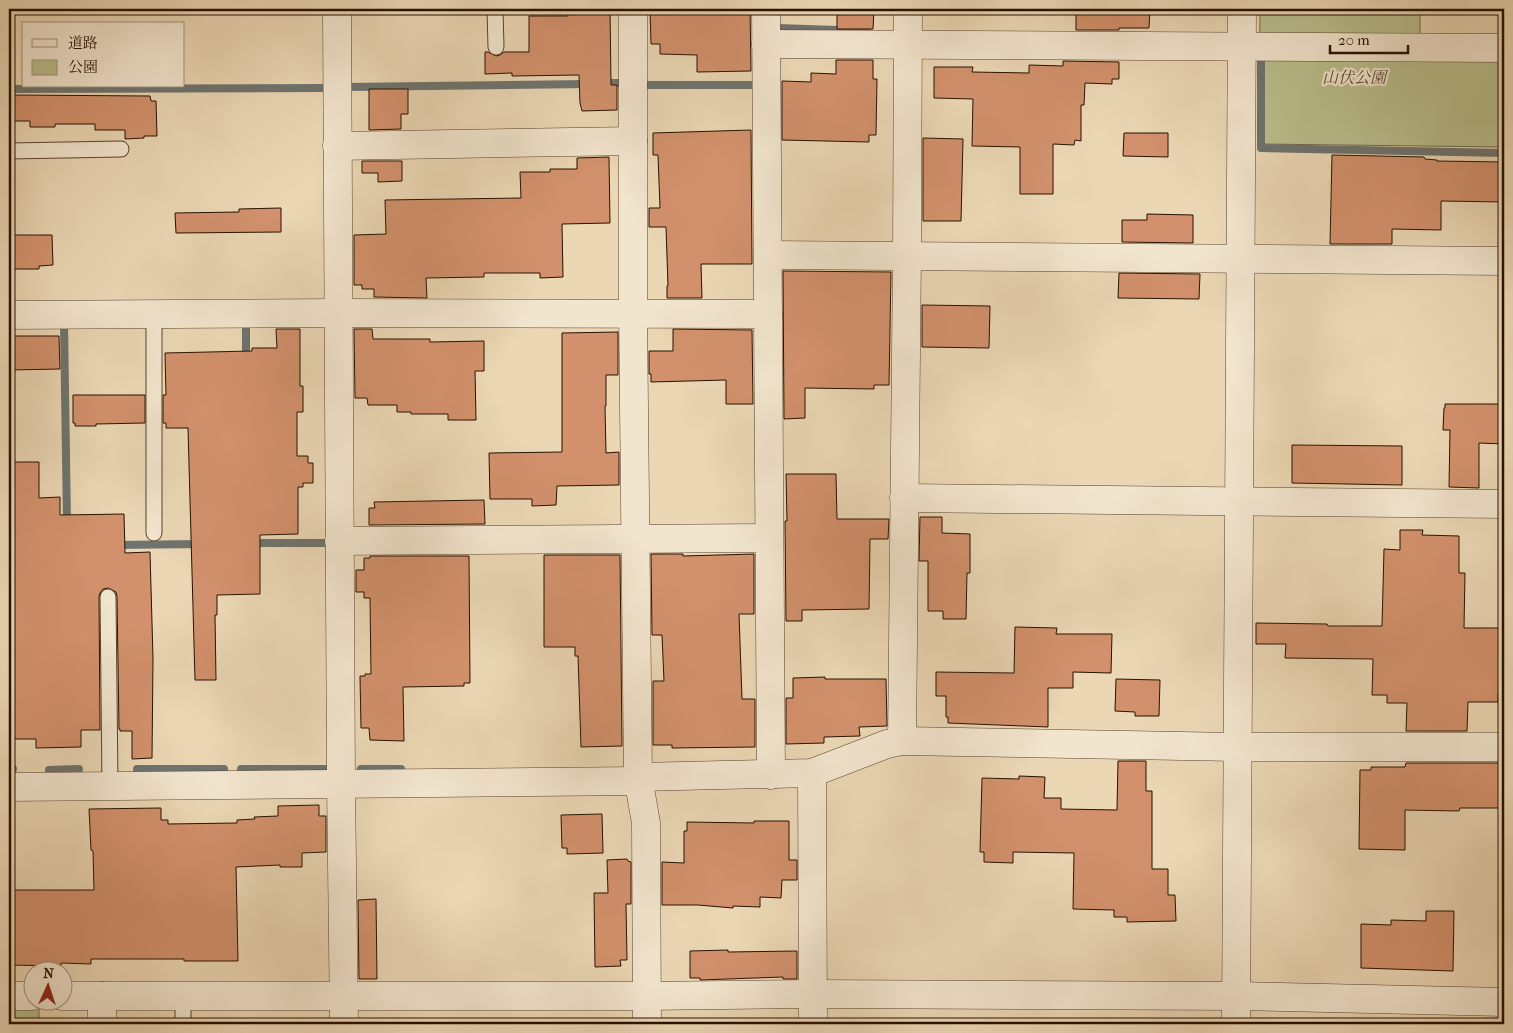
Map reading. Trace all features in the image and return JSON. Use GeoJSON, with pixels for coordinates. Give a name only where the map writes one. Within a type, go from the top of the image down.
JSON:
{"type":"FeatureCollection","features":[{"type":"Feature","properties":{"kind":"street"},"geometry":{"type":"LineString","coordinates":[[337,9],[344,1024]]}},
{"type":"Feature","properties":{"kind":"street"},"geometry":{"type":"LineString","coordinates":[[633,9],[633,314],[638,779],[646,823],[647,1024]]}},
{"type":"Feature","properties":{"kind":"street"},"geometry":{"type":"LineString","coordinates":[[766,9],[771,775]]}},
{"type":"Feature","properties":{"kind":"street"},"geometry":{"type":"LineString","coordinates":[[902,741],[908,9]]}},
{"type":"Feature","properties":{"kind":"street"},"geometry":{"type":"LineString","coordinates":[[1236,1024],[1242,9]]}},
{"type":"Feature","properties":{"kind":"street"},"geometry":{"type":"LineString","coordinates":[[766,44],[1504,48]]}},
{"type":"Feature","properties":{"kind":"street"},"geometry":{"type":"LineString","coordinates":[[337,146],[633,141]]}},
{"type":"Feature","properties":{"kind":"street"},"geometry":{"type":"LineString","coordinates":[[768,255],[1504,261]]}},
{"type":"Feature","properties":{"kind":"street"},"geometry":{"type":"LineString","coordinates":[[9,315],[338,313],[768,314]]}},
{"type":"Feature","properties":{"kind":"street"},"geometry":{"type":"LineString","coordinates":[[904,498],[1504,504]]}},
{"type":"Feature","properties":{"kind":"street"},"geometry":{"type":"LineString","coordinates":[[340,541],[769,538]]}},
{"type":"Feature","properties":{"kind":"street"},"geometry":{"type":"LineString","coordinates":[[9,787],[638,779],[812,773],[886,744],[902,741],[1237,747],[1504,747]]}},
{"type":"Feature","properties":{"kind":"street"},"geometry":{"type":"LineString","coordinates":[[812,773],[813,1024]]}},
{"type":"Feature","properties":{"kind":"street"},"geometry":{"type":"LineString","coordinates":[[72,996],[343,997],[813,994],[1236,996],[1504,1002]]}},
{"type":"Feature","properties":{"kind":"street"},"geometry":{"type":"LineString","coordinates":[[9,996],[22,996]]}},
{"type":"Feature","properties":{"kind":"street"},"geometry":{"type":"LineString","coordinates":[[102,996],[102,1024]]}},
{"type":"Feature","properties":{"kind":"lane"},"geometry":{"type":"LineString","coordinates":[[496,9],[496,48]]}},
{"type":"Feature","properties":{"kind":"lane"},"geometry":{"type":"LineString","coordinates":[[9,151],[121,149]]}},
{"type":"Feature","properties":{"kind":"lane"},"geometry":{"type":"LineString","coordinates":[[154,314],[154,533]]}},
{"type":"Feature","properties":{"kind":"lane"},"geometry":{"type":"LineString","coordinates":[[108,597],[110,786]]}},
{"type":"Feature","properties":{"kind":"lane"},"geometry":{"type":"LineString","coordinates":[[183,997],[183,1024]]}},
{"type":"Feature","properties":{"kind":"green space","name":"山伏公園"},"geometry":{"type":"Polygon","coordinates":[[[1260,9],[1420,9],[1420,57],[1504,59],[1504,147],[1259,144],[1260,9]]]}},
{"type":"Feature","properties":{"kind":"green space"},"geometry":{"type":"Polygon","coordinates":[[[9,1002],[22,1002],[22,1010],[39,1010],[39,1024],[9,1024],[9,1002]]]}},
{"type":"Feature","properties":{"kind":"building"},"geometry":{"type":"Polygon","coordinates":[[[568,9],[610,9],[611,85],[617,85],[617,110],[582,111],[579,75],[512,76],[512,73],[485,74],[485,52],[496,56],[504,52],[529,52],[529,16],[568,16],[568,9]]]}},
{"type":"Feature","properties":{"kind":"building"},"geometry":{"type":"Polygon","coordinates":[[[650,9],[750,9],[751,71],[697,72],[697,55],[660,54],[660,44],[651,44],[650,9]]]}},
{"type":"Feature","properties":{"kind":"building"},"geometry":{"type":"Polygon","coordinates":[[[837,9],[874,9],[873,29],[837,29],[837,9]]]}},
{"type":"Feature","properties":{"kind":"building"},"geometry":{"type":"Polygon","coordinates":[[[1076,9],[1150,9],[1149,28],[1076,30],[1076,9]]]}},
{"type":"Feature","properties":{"kind":"building"},"geometry":{"type":"Polygon","coordinates":[[[836,60],[873,60],[873,79],[877,79],[876,135],[869,135],[869,142],[782,140],[782,81],[811,82],[811,73],[836,74],[836,60]]]}},
{"type":"Feature","properties":{"kind":"building"},"geometry":{"type":"Polygon","coordinates":[[[1063,61],[1119,62],[1119,79],[1112,79],[1112,84],[1085,83],[1084,105],[1081,105],[1081,141],[1075,140],[1074,145],[1053,144],[1053,194],[1020,194],[1020,147],[972,146],[973,99],[934,98],[934,67],[973,67],[972,72],[1029,73],[1029,65],[1063,66],[1063,61]]]}},
{"type":"Feature","properties":{"kind":"building"},"geometry":{"type":"Polygon","coordinates":[[[369,89],[408,89],[408,114],[401,114],[401,129],[369,130],[369,89]]]}},
{"type":"Feature","properties":{"kind":"building"},"geometry":{"type":"Polygon","coordinates":[[[9,95],[150,96],[151,101],[156,101],[157,136],[125,139],[125,130],[95,130],[95,124],[55,124],[55,127],[30,127],[30,121],[9,121],[9,95]]]}},
{"type":"Feature","properties":{"kind":"building"},"geometry":{"type":"Polygon","coordinates":[[[751,130],[752,264],[701,264],[702,298],[667,298],[666,227],[649,227],[649,208],[660,208],[658,155],[653,155],[653,133],[751,130]]]}},
{"type":"Feature","properties":{"kind":"building"},"geometry":{"type":"Polygon","coordinates":[[[1124,133],[1168,133],[1168,157],[1123,156],[1124,133]]]}},
{"type":"Feature","properties":{"kind":"building"},"geometry":{"type":"Polygon","coordinates":[[[923,138],[963,139],[961,221],[923,221],[923,138]]]}},
{"type":"Feature","properties":{"kind":"building"},"geometry":{"type":"Polygon","coordinates":[[[1332,155],[1424,157],[1425,159],[1437,161],[1504,162],[1504,202],[1441,201],[1441,230],[1392,229],[1392,244],[1330,244],[1332,155]]]}},
{"type":"Feature","properties":{"kind":"building"},"geometry":{"type":"Polygon","coordinates":[[[609,157],[610,223],[562,224],[563,277],[540,278],[540,273],[484,273],[484,277],[426,278],[427,298],[374,297],[374,289],[362,289],[362,285],[354,285],[354,235],[386,234],[385,200],[521,198],[520,172],[550,172],[550,169],[577,169],[577,158],[609,157]]]}},
{"type":"Feature","properties":{"kind":"building"},"geometry":{"type":"Polygon","coordinates":[[[362,161],[402,161],[402,181],[378,182],[378,173],[362,173],[362,161]]]}},
{"type":"Feature","properties":{"kind":"building"},"geometry":{"type":"Polygon","coordinates":[[[281,208],[281,232],[176,233],[175,213],[239,212],[239,209],[281,208]]]}},
{"type":"Feature","properties":{"kind":"building"},"geometry":{"type":"Polygon","coordinates":[[[1147,214],[1193,215],[1193,243],[1122,242],[1122,220],[1147,220],[1147,214]]]}},
{"type":"Feature","properties":{"kind":"building"},"geometry":{"type":"Polygon","coordinates":[[[9,235],[52,235],[53,265],[39,266],[39,269],[9,269],[9,235]]]}},
{"type":"Feature","properties":{"kind":"building"},"geometry":{"type":"Polygon","coordinates":[[[783,271],[891,272],[889,385],[874,385],[874,389],[805,388],[805,418],[784,419],[783,271]]]}},
{"type":"Feature","properties":{"kind":"building"},"geometry":{"type":"Polygon","coordinates":[[[1119,273],[1200,274],[1199,299],[1118,298],[1119,273]]]}},
{"type":"Feature","properties":{"kind":"building"},"geometry":{"type":"Polygon","coordinates":[[[922,305],[990,306],[989,348],[922,347],[922,305]]]}},
{"type":"Feature","properties":{"kind":"building"},"geometry":{"type":"Polygon","coordinates":[[[276,329],[300,329],[300,386],[303,386],[303,412],[297,412],[297,456],[308,456],[308,463],[313,463],[313,483],[303,483],[303,487],[298,487],[298,534],[260,535],[260,594],[217,595],[217,615],[215,615],[216,680],[195,680],[188,428],[166,428],[166,423],[163,423],[163,395],[166,395],[165,353],[252,351],[252,348],[277,348],[276,329]]]}},
{"type":"Feature","properties":{"kind":"building"},"geometry":{"type":"Polygon","coordinates":[[[354,329],[372,329],[373,339],[430,339],[430,342],[484,341],[484,371],[475,371],[476,420],[448,420],[448,414],[397,412],[397,405],[368,405],[367,398],[355,398],[354,329]]]}},
{"type":"Feature","properties":{"kind":"building"},"geometry":{"type":"Polygon","coordinates":[[[673,329],[752,330],[753,404],[726,404],[726,380],[651,382],[649,351],[673,351],[673,329]]]}},
{"type":"Feature","properties":{"kind":"building"},"geometry":{"type":"Polygon","coordinates":[[[618,332],[618,375],[606,375],[605,406],[606,453],[619,452],[619,485],[557,486],[556,505],[532,506],[532,499],[490,499],[489,453],[562,452],[562,333],[618,332]]]}},
{"type":"Feature","properties":{"kind":"building"},"geometry":{"type":"Polygon","coordinates":[[[9,336],[59,336],[60,369],[9,370],[9,336]]]}},
{"type":"Feature","properties":{"kind":"building"},"geometry":{"type":"Polygon","coordinates":[[[73,395],[145,395],[145,423],[75,426],[75,423],[73,423],[73,395]]]}},
{"type":"Feature","properties":{"kind":"building"},"geometry":{"type":"Polygon","coordinates":[[[1445,404],[1504,404],[1504,444],[1479,443],[1479,488],[1449,487],[1450,430],[1443,430],[1445,404]]]}},
{"type":"Feature","properties":{"kind":"building"},"geometry":{"type":"Polygon","coordinates":[[[1292,445],[1402,446],[1402,485],[1292,483],[1292,445]]]}},
{"type":"Feature","properties":{"kind":"building"},"geometry":{"type":"Polygon","coordinates":[[[9,462],[39,462],[39,498],[60,497],[60,515],[124,514],[125,553],[150,552],[153,658],[152,758],[132,759],[132,731],[120,731],[119,729],[117,597],[116,592],[108,588],[103,589],[99,597],[100,730],[81,730],[81,747],[36,748],[36,739],[9,739],[9,462]]]}},
{"type":"Feature","properties":{"kind":"building"},"geometry":{"type":"Polygon","coordinates":[[[786,474],[836,474],[837,519],[889,519],[888,539],[870,539],[869,609],[802,610],[802,621],[786,621],[786,474]]]}},
{"type":"Feature","properties":{"kind":"building"},"geometry":{"type":"Polygon","coordinates":[[[484,500],[485,524],[369,525],[369,508],[375,508],[374,502],[484,500]]]}},
{"type":"Feature","properties":{"kind":"building"},"geometry":{"type":"Polygon","coordinates":[[[920,517],[942,517],[942,533],[970,534],[970,573],[967,573],[966,619],[943,619],[943,611],[928,611],[928,561],[919,561],[920,517]]]}},
{"type":"Feature","properties":{"kind":"building"},"geometry":{"type":"Polygon","coordinates":[[[1400,530],[1423,530],[1422,535],[1459,536],[1459,573],[1465,573],[1464,628],[1499,628],[1499,658],[1504,658],[1504,694],[1498,694],[1498,702],[1468,702],[1467,731],[1406,731],[1407,703],[1387,703],[1387,695],[1372,695],[1373,659],[1285,658],[1286,644],[1256,644],[1256,623],[1382,626],[1384,549],[1400,550],[1400,530]]]}},
{"type":"Feature","properties":{"kind":"building"},"geometry":{"type":"Polygon","coordinates":[[[651,554],[683,554],[683,556],[754,554],[754,614],[739,614],[742,699],[755,699],[755,747],[672,748],[672,745],[653,745],[653,681],[664,681],[662,635],[652,635],[651,554]]]}},
{"type":"Feature","properties":{"kind":"building"},"geometry":{"type":"Polygon","coordinates":[[[544,555],[620,555],[622,746],[581,747],[578,656],[575,656],[575,647],[544,647],[544,555]]]}},
{"type":"Feature","properties":{"kind":"building"},"geometry":{"type":"Polygon","coordinates":[[[370,556],[469,556],[470,683],[464,683],[464,686],[403,687],[404,741],[370,740],[369,728],[361,728],[360,676],[371,674],[370,598],[364,598],[364,592],[356,592],[356,570],[364,570],[364,558],[370,558],[370,556]]]}},
{"type":"Feature","properties":{"kind":"building"},"geometry":{"type":"Polygon","coordinates":[[[1015,627],[1057,628],[1056,634],[1112,634],[1111,673],[1073,672],[1073,688],[1048,688],[1048,727],[948,723],[948,717],[946,717],[946,696],[936,696],[936,672],[1014,673],[1015,627]]]}},
{"type":"Feature","properties":{"kind":"building"},"geometry":{"type":"Polygon","coordinates":[[[825,677],[825,679],[886,679],[887,726],[859,727],[860,736],[824,737],[824,743],[786,744],[786,698],[793,698],[793,678],[825,677]]]}},
{"type":"Feature","properties":{"kind":"building"},"geometry":{"type":"Polygon","coordinates":[[[1116,679],[1160,680],[1159,716],[1135,716],[1135,712],[1115,711],[1116,679]]]}},
{"type":"Feature","properties":{"kind":"building"},"geometry":{"type":"Polygon","coordinates":[[[1118,761],[1146,761],[1146,791],[1152,791],[1152,869],[1168,869],[1168,895],[1175,895],[1176,921],[1127,922],[1127,917],[1114,917],[1114,910],[1073,909],[1074,853],[1013,852],[1013,863],[984,862],[984,852],[980,852],[982,778],[1019,779],[1019,776],[1045,777],[1044,798],[1061,798],[1061,809],[1117,810],[1118,761]]]}},
{"type":"Feature","properties":{"kind":"building"},"geometry":{"type":"Polygon","coordinates":[[[1406,763],[1504,763],[1504,784],[1500,784],[1500,808],[1460,808],[1459,811],[1405,810],[1405,850],[1359,849],[1360,770],[1371,770],[1371,767],[1405,767],[1406,763]]]}},
{"type":"Feature","properties":{"kind":"building"},"geometry":{"type":"Polygon","coordinates":[[[319,805],[319,816],[326,816],[326,852],[302,853],[302,867],[280,867],[280,865],[236,867],[238,961],[91,959],[91,964],[72,963],[72,960],[22,960],[22,965],[9,965],[9,939],[12,939],[13,890],[94,890],[89,809],[161,808],[161,820],[168,820],[168,824],[237,823],[237,820],[255,819],[254,817],[278,816],[278,806],[319,805]]]}},
{"type":"Feature","properties":{"kind":"building"},"geometry":{"type":"Polygon","coordinates":[[[602,814],[603,853],[567,854],[567,848],[562,848],[561,815],[602,814]]]}},
{"type":"Feature","properties":{"kind":"building"},"geometry":{"type":"Polygon","coordinates":[[[754,821],[789,821],[789,860],[797,860],[797,880],[782,880],[781,898],[760,897],[760,907],[733,906],[733,908],[698,905],[662,905],[662,862],[684,863],[684,831],[687,831],[687,822],[754,823],[754,821]]]}},
{"type":"Feature","properties":{"kind":"building"},"geometry":{"type":"Polygon","coordinates":[[[627,859],[631,862],[631,904],[626,904],[627,960],[620,960],[621,966],[595,967],[594,893],[608,893],[607,860],[627,859]]]}},
{"type":"Feature","properties":{"kind":"building"},"geometry":{"type":"Polygon","coordinates":[[[376,899],[377,979],[359,979],[358,900],[376,899]]]}},
{"type":"Feature","properties":{"kind":"building"},"geometry":{"type":"Polygon","coordinates":[[[1426,911],[1454,911],[1453,971],[1361,968],[1361,924],[1391,925],[1391,920],[1426,921],[1426,911]]]}},
{"type":"Feature","properties":{"kind":"building"},"geometry":{"type":"Polygon","coordinates":[[[728,950],[728,952],[797,951],[797,979],[783,979],[783,977],[700,980],[700,978],[690,978],[690,951],[728,950]]]}},
{"type":"Feature","properties":{"kind":"waterway"},"geometry":{"type":"LineString","coordinates":[[777,28],[867,31]]}},
{"type":"Feature","properties":{"kind":"waterway"},"geometry":{"type":"LineString","coordinates":[[1261,60],[1261,148],[1504,153]]}},
{"type":"Feature","properties":{"kind":"waterway"},"geometry":{"type":"LineString","coordinates":[[601,83],[621,83]]}},
{"type":"Feature","properties":{"kind":"waterway"},"geometry":{"type":"LineString","coordinates":[[347,87],[589,84]]}},
{"type":"Feature","properties":{"kind":"waterway"},"geometry":{"type":"LineString","coordinates":[[643,85],[761,85]]}},
{"type":"Feature","properties":{"kind":"waterway"},"geometry":{"type":"LineString","coordinates":[[9,89],[326,88]]}},
{"type":"Feature","properties":{"kind":"waterway"},"geometry":{"type":"LineString","coordinates":[[64,323],[67,524]]}},
{"type":"Feature","properties":{"kind":"waterway"},"geometry":{"type":"LineString","coordinates":[[246,329],[246,360]]}},
{"type":"Feature","properties":{"kind":"waterway"},"geometry":{"type":"LineString","coordinates":[[250,543],[333,543]]}},
{"type":"Feature","properties":{"kind":"waterway"},"geometry":{"type":"LineString","coordinates":[[115,545],[201,544]]}},
{"type":"Feature","properties":{"kind":"waterway"},"geometry":{"type":"LineString","coordinates":[[49,770],[79,769]]}},
{"type":"Feature","properties":{"kind":"waterway"},"geometry":{"type":"LineString","coordinates":[[137,769],[224,769]]}},
{"type":"Feature","properties":{"kind":"waterway"},"geometry":{"type":"LineString","coordinates":[[241,769],[328,769]]}},
{"type":"Feature","properties":{"kind":"waterway"},"geometry":{"type":"LineString","coordinates":[[361,769],[401,769]]}}]}
